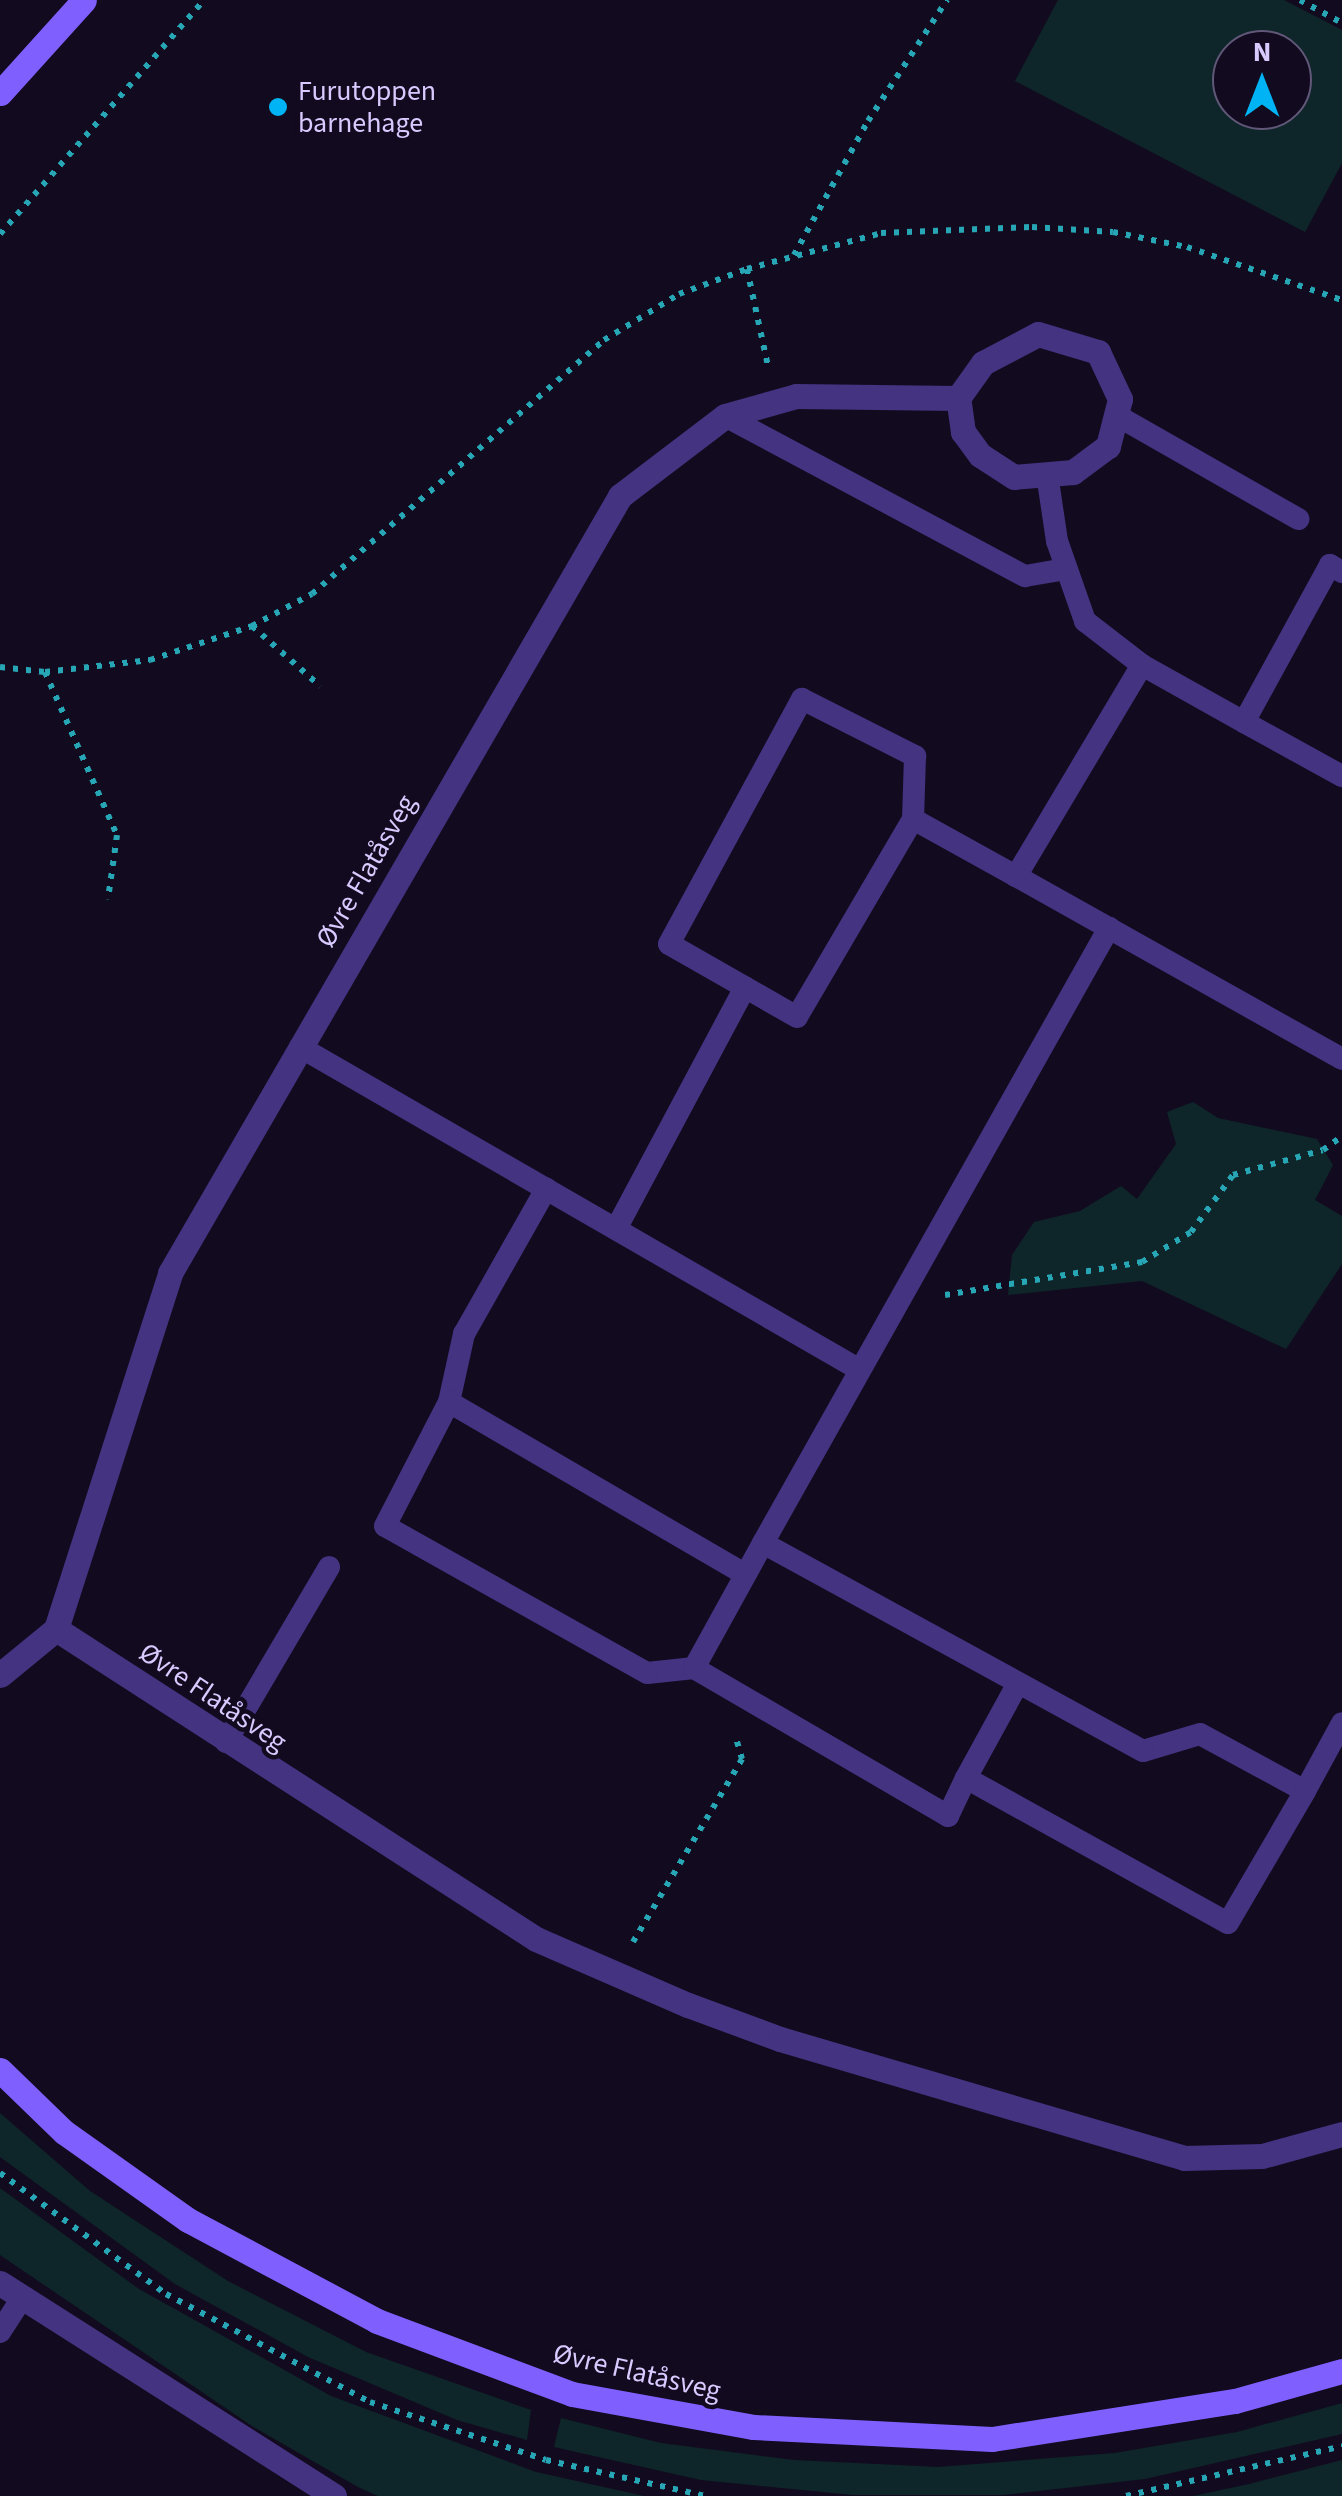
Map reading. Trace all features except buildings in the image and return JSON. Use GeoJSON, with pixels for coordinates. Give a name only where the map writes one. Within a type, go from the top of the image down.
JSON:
{"type":"FeatureCollection","features":[{"type":"Feature","properties":{"kind":"street"},"geometry":{"type":"LineString","coordinates":[[0,94],[84,0]]}},
{"type":"Feature","properties":{"kind":"street"},"geometry":{"type":"LineString","coordinates":[[1038,334],[1098,352],[1120,399],[1108,446],[1072,472],[1014,477],[980,455],[963,432],[958,398],[984,362],[1038,334]]}},
{"type":"Feature","properties":{"kind":"street","name":"Øvre Flatåsveg"},"geometry":{"type":"LineString","coordinates":[[958,398],[776,402],[725,416],[620,496],[170,1273],[56,1629],[536,1938],[613,1974],[780,2040],[1184,2158],[1262,2156],[1342,2134]]}},
{"type":"Feature","properties":{"kind":"street"},"geometry":{"type":"LineString","coordinates":[[0,1674],[56,1629]]}},
{"type":"Feature","properties":{"kind":"street","name":"Øvre Flatåsveg"},"geometry":{"type":"LineString","coordinates":[[0,2070],[64,2132],[188,2220],[377,2321],[572,2394],[754,2427],[992,2439],[1236,2401],[1342,2370]]}},
{"type":"Feature","properties":{"kind":"street"},"geometry":{"type":"LineString","coordinates":[[0,2283],[334,2496]]}},
{"type":"Feature","properties":{"kind":"lane"},"geometry":{"type":"LineString","coordinates":[[1116,415],[1298,519]]}},
{"type":"Feature","properties":{"kind":"lane"},"geometry":{"type":"LineString","coordinates":[[725,416],[1025,576],[1066,569]]}},
{"type":"Feature","properties":{"kind":"lane"},"geometry":{"type":"LineString","coordinates":[[1047,474],[1066,569],[1085,621],[1142,666],[1342,776]]}},
{"type":"Feature","properties":{"kind":"lane"},"geometry":{"type":"LineString","coordinates":[[1244,722],[1330,565],[1342,572]]}},
{"type":"Feature","properties":{"kind":"lane"},"geometry":{"type":"LineString","coordinates":[[1016,876],[1142,666]]}},
{"type":"Feature","properties":{"kind":"lane"},"geometry":{"type":"LineString","coordinates":[[802,699],[915,756],[913,818],[797,1017],[669,944],[802,699]]}},
{"type":"Feature","properties":{"kind":"lane"},"geometry":{"type":"LineString","coordinates":[[913,818],[1342,1059]]}},
{"type":"Feature","properties":{"kind":"lane"},"geometry":{"type":"LineString","coordinates":[[694,1668],[1110,928]]}},
{"type":"Feature","properties":{"kind":"lane"},"geometry":{"type":"LineString","coordinates":[[616,1229],[745,987]]}},
{"type":"Feature","properties":{"kind":"lane"},"geometry":{"type":"LineString","coordinates":[[300,1047],[860,1370]]}},
{"type":"Feature","properties":{"kind":"lane"},"geometry":{"type":"LineString","coordinates":[[546,1189],[464,1334],[449,1402],[385,1526],[647,1673],[694,1668],[948,1816],[1017,1685]]}},
{"type":"Feature","properties":{"kind":"lane"},"geometry":{"type":"LineString","coordinates":[[449,1402],[744,1574]]}},
{"type":"Feature","properties":{"kind":"lane"},"geometry":{"type":"LineString","coordinates":[[762,1543],[1143,1751],[1200,1734],[1305,1791]]}},
{"type":"Feature","properties":{"kind":"lane"},"geometry":{"type":"LineString","coordinates":[[226,1742],[329,1567]]}},
{"type":"Feature","properties":{"kind":"lane"},"geometry":{"type":"LineString","coordinates":[[966,1778],[1228,1922],[1342,1723]]}},
{"type":"Feature","properties":{"kind":"lane"},"geometry":{"type":"LineString","coordinates":[[0,2332],[22,2298]]}},
{"type":"Feature","properties":{"kind":"path"},"geometry":{"type":"LineString","coordinates":[[0,234],[204,0]]}},
{"type":"Feature","properties":{"kind":"path"},"geometry":{"type":"LineString","coordinates":[[793,256],[868,121],[947,0]]}},
{"type":"Feature","properties":{"kind":"path"},"geometry":{"type":"LineString","coordinates":[[1300,0],[1342,23]]}},
{"type":"Feature","properties":{"kind":"path"},"geometry":{"type":"LineString","coordinates":[[0,667],[44,672],[150,660],[252,626],[312,594],[604,340],[679,294],[793,256],[881,233],[1032,227],[1113,232],[1186,246],[1342,300]]}},
{"type":"Feature","properties":{"kind":"path"},"geometry":{"type":"LineString","coordinates":[[747,269],[776,402]]}},
{"type":"Feature","properties":{"kind":"path"},"geometry":{"type":"LineString","coordinates":[[252,626],[320,686]]}},
{"type":"Feature","properties":{"kind":"path"},"geometry":{"type":"LineString","coordinates":[[44,672],[117,835],[108,899]]}},
{"type":"Feature","properties":{"kind":"path"},"geometry":{"type":"LineString","coordinates":[[896,1307],[1142,1262],[1191,1232],[1234,1175],[1296,1160],[1342,1136]]}},
{"type":"Feature","properties":{"kind":"path"},"geometry":{"type":"LineString","coordinates":[[613,1974],[742,1759]]}},
{"type":"Feature","properties":{"kind":"path"},"geometry":{"type":"LineString","coordinates":[[0,2173],[166,2294],[370,2402],[546,2460],[706,2496]]}},
{"type":"Feature","properties":{"kind":"path"},"geometry":{"type":"LineString","coordinates":[[1126,2496],[1342,2446]]}},
{"type":"Feature","properties":{"kind":"green space"},"geometry":{"type":"Polygon","coordinates":[[[1058,0],[1284,0],[1342,30],[1342,163],[1305,232],[1015,81],[1058,0]]]}},
{"type":"Feature","properties":{"kind":"green space"},"geometry":{"type":"Polygon","coordinates":[[[1193,1102],[1218,1118],[1317,1139],[1333,1165],[1315,1200],[1342,1216],[1342,1264],[1286,1349],[1142,1281],[1008,1295],[1012,1255],[1034,1222],[1080,1211],[1121,1186],[1137,1199],[1176,1144],[1167,1112],[1193,1102]]]}},
{"type":"Feature","properties":{"kind":"green space"},"geometry":{"type":"Polygon","coordinates":[[[0,2113],[90,2191],[228,2281],[366,2352],[531,2410],[527,2440],[457,2420],[308,2357],[175,2284],[0,2157],[0,2113]]]}},
{"type":"Feature","properties":{"kind":"green space"},"geometry":{"type":"Polygon","coordinates":[[[0,2188],[139,2289],[331,2396],[536,2472],[644,2496],[378,2496],[358,2487],[252,2426],[0,2255],[0,2188]]]}},
{"type":"Feature","properties":{"kind":"green space"},"geometry":{"type":"Polygon","coordinates":[[[1342,2403],[1342,2434],[1145,2479],[1003,2495],[853,2495],[701,2480],[554,2447],[561,2418],[661,2443],[794,2460],[938,2467],[1115,2453],[1237,2432],[1342,2403]]]}},
{"type":"Feature","properties":{"kind":"green space"},"geometry":{"type":"Polygon","coordinates":[[[1342,2460],[1342,2496],[1193,2496],[1249,2484],[1342,2460]]]}},
{"type":"Feature","properties":{"kind":"place","name":"Furutoppen barnehage"},"geometry":{"type":"Point","coordinates":[278,107]}}]}
